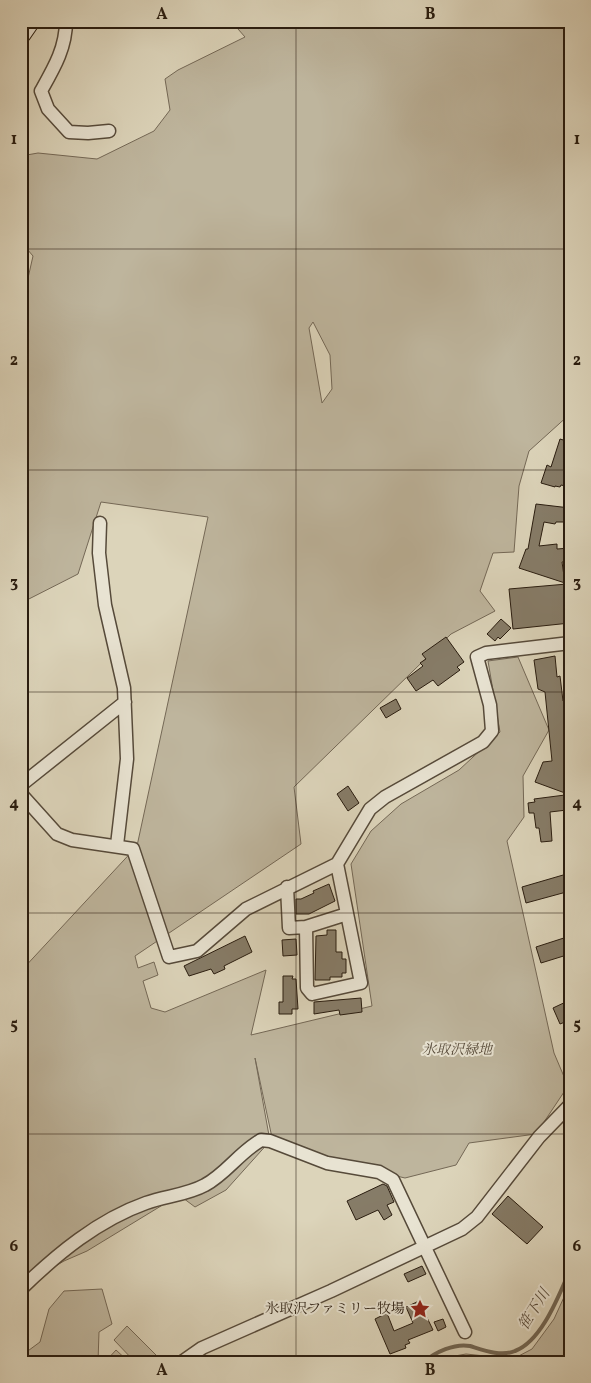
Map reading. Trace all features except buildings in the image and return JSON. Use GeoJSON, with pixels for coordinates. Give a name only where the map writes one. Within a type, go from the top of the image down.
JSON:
{"type":"FeatureCollection","features":[{"type":"Feature","properties":{"kind":"street"},"geometry":{"type":"LineString","coordinates":[[21,34],[30,21]]}},
{"type":"Feature","properties":{"kind":"street"},"geometry":{"type":"LineString","coordinates":[[66,21],[66,38],[58,61],[41,91],[48,109],[70,132],[109,131]]}},
{"type":"Feature","properties":{"kind":"street"},"geometry":{"type":"LineString","coordinates":[[100,523],[99,553],[105,605],[124,688],[125,702],[127,759],[117,845]]}},
{"type":"Feature","properties":{"kind":"street"},"geometry":{"type":"LineString","coordinates":[[21,794],[57,834],[72,840],[117,845],[133,849],[169,956],[197,951],[246,909],[287,887],[337,864],[370,809],[385,797],[463,755],[482,742],[492,731],[490,705],[477,657],[486,652],[570,643]]}},
{"type":"Feature","properties":{"kind":"street"},"geometry":{"type":"LineString","coordinates":[[21,785],[125,702]]}},
{"type":"Feature","properties":{"kind":"street"},"geometry":{"type":"LineString","coordinates":[[306,928],[307,988],[312,994],[362,983],[337,864]]}},
{"type":"Feature","properties":{"kind":"street"},"geometry":{"type":"LineString","coordinates":[[287,887],[289,928],[306,928],[347,914]]}},
{"type":"Feature","properties":{"kind":"street"},"geometry":{"type":"LineString","coordinates":[[182,1362],[202,1348],[427,1247],[462,1229],[477,1216],[539,1137],[570,1105]]}},
{"type":"Feature","properties":{"kind":"street"},"geometry":{"type":"LineString","coordinates":[[21,1289],[48,1263],[111,1218],[148,1202],[203,1186],[213,1180],[246,1150],[261,1140],[270,1140],[327,1163],[387,1175],[400,1189],[465,1332]]}},
{"type":"Feature","properties":{"kind":"green space","name":"氷取沢緑地"},"geometry":{"type":"Polygon","coordinates":[[[231,21],[570,21],[570,414],[529,451],[519,486],[514,552],[493,553],[480,591],[495,611],[451,634],[294,787],[301,844],[135,956],[138,968],[154,962],[158,975],[143,981],[151,1008],[165,1012],[266,970],[251,1035],[372,1006],[351,864],[371,831],[401,804],[459,770],[500,732],[488,661],[518,657],[549,730],[523,776],[524,817],[507,841],[554,1053],[568,1086],[536,1134],[469,1143],[456,1165],[405,1178],[274,1147],[255,1058],[270,1141],[226,1190],[195,1207],[179,1195],[87,1251],[64,1261],[28,1282],[26,1303],[21,1312],[21,971],[137,846],[208,517],[101,502],[78,574],[21,603],[21,309],[33,256],[21,242],[21,156],[38,153],[97,159],[154,131],[170,110],[165,79],[178,70],[245,37],[231,21]],[[313,322],[309,328],[322,403],[332,389],[330,355],[313,322]]]}},
{"type":"Feature","properties":{"kind":"green space"},"geometry":{"type":"Polygon","coordinates":[[[570,1284],[570,1362],[436,1362],[438,1359],[466,1354],[513,1359],[532,1349],[554,1319],[570,1284]]]}},
{"type":"Feature","properties":{"kind":"green space"},"geometry":{"type":"Polygon","coordinates":[[[102,1289],[112,1324],[99,1332],[98,1362],[21,1362],[21,1356],[40,1342],[49,1309],[64,1291],[102,1289]]]}},
{"type":"Feature","properties":{"kind":"green space"},"geometry":{"type":"Polygon","coordinates":[[[127,1326],[163,1362],[135,1362],[114,1340],[127,1326]]]}},
{"type":"Feature","properties":{"kind":"green space"},"geometry":{"type":"Polygon","coordinates":[[[116,1350],[129,1362],[105,1362],[116,1350]]]}},
{"type":"Feature","properties":{"kind":"waterway","name":"笹下川"},"geometry":{"type":"LineString","coordinates":[[424,1362],[439,1352],[464,1345],[504,1353],[510,1353],[525,1346],[541,1328],[561,1292],[570,1270]]}},
{"type":"Feature","properties":{"kind":"place","name":"氷取沢ファミリー牧場"},"geometry":{"type":"Point","coordinates":[420,1309]}}]}
